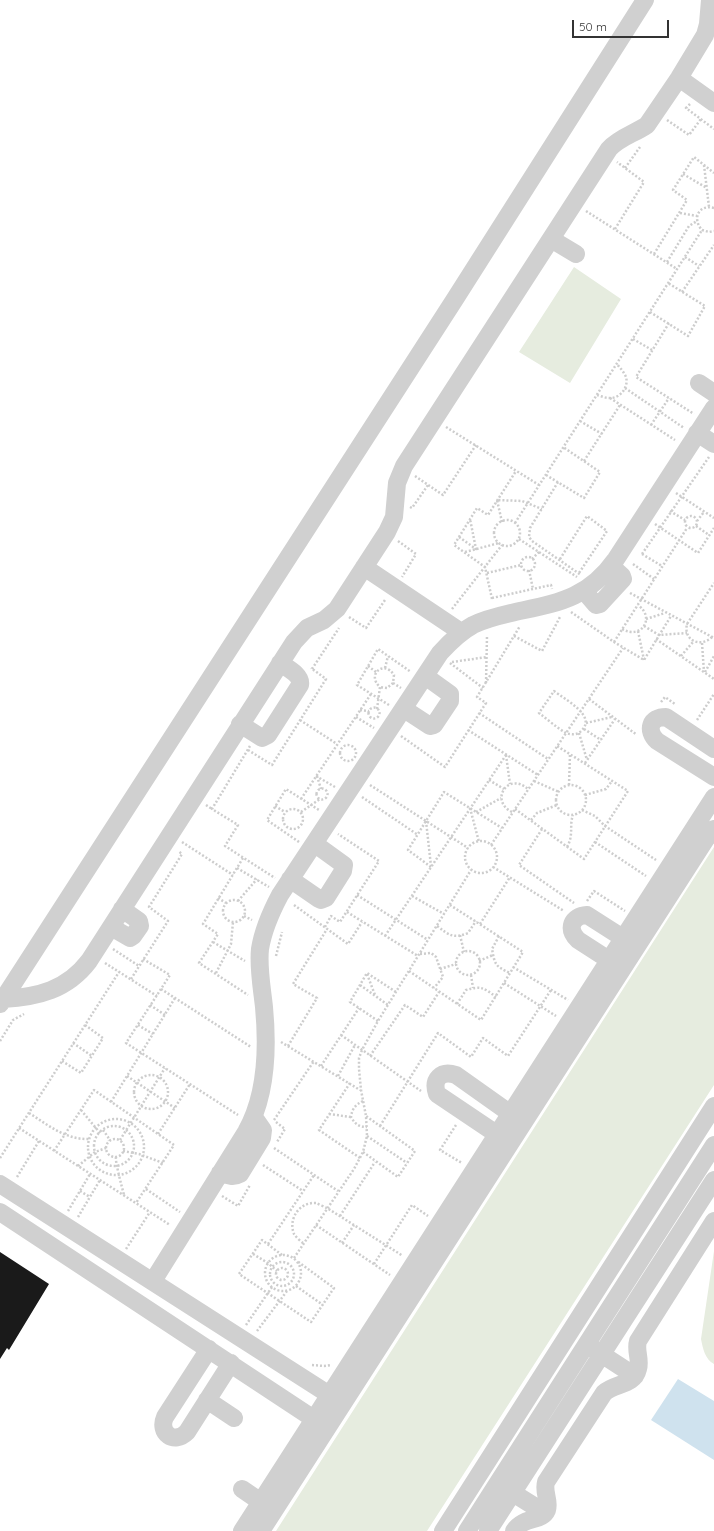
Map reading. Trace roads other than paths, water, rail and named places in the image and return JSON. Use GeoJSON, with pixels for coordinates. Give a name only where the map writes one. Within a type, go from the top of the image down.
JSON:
{"type":"FeatureCollection","features":[{"type":"Feature","properties":{"kind":"street"},"geometry":{"type":"LineString","coordinates":[[2,1001],[455,299],[645,0]]}},
{"type":"Feature","properties":{"kind":"street"},"geometry":{"type":"LineString","coordinates":[[2,1001],[42,993],[65,984],[83,969],[294,642],[307,628],[331,615],[337,609],[387,532],[394,517],[397,483],[400,474],[609,149],[620,139],[640,130],[647,125],[679,78],[705,35],[708,24],[710,0]]}},
{"type":"Feature","properties":{"kind":"street"},"geometry":{"type":"LineString","coordinates":[[679,78],[714,103]]}},
{"type":"Feature","properties":{"kind":"street"},"geometry":{"type":"LineString","coordinates":[[551,239],[576,254]]}},
{"type":"Feature","properties":{"kind":"street"},"geometry":{"type":"LineString","coordinates":[[699,383],[714,393]]}},
{"type":"Feature","properties":{"kind":"street"},"geometry":{"type":"LineString","coordinates":[[153,1281],[220,1173],[249,1118],[262,1088],[266,1055],[260,949],[264,930],[282,878],[308,844],[397,708],[425,677],[440,653],[450,641],[461,632],[483,621],[588,596],[611,566],[700,429],[712,450]]}},
{"type":"Feature","properties":{"kind":"street"},"geometry":{"type":"LineString","coordinates":[[588,596],[596,604],[600,604],[622,580],[623,577],[611,566]]}},
{"type":"Feature","properties":{"kind":"street"},"geometry":{"type":"LineString","coordinates":[[364,567],[447,611],[461,632]]}},
{"type":"Feature","properties":{"kind":"street"},"geometry":{"type":"LineString","coordinates":[[240,724],[262,738],[268,735],[300,685],[300,679],[298,676],[280,663]]}},
{"type":"Feature","properties":{"kind":"street"},"geometry":{"type":"LineString","coordinates":[[397,708],[430,726],[434,725],[451,698],[450,694],[425,677]]}},
{"type":"Feature","properties":{"kind":"street"},"geometry":{"type":"LineString","coordinates":[[714,749],[666,717],[660,717],[655,720],[652,725],[651,731],[653,737],[657,741],[714,777]]}},
{"type":"Feature","properties":{"kind":"street"},"geometry":{"type":"LineString","coordinates":[[261,1531],[321,1423],[498,1135],[714,797]]}},
{"type":"Feature","properties":{"kind":"street"},"geometry":{"type":"LineString","coordinates":[[336,1399],[714,829]]}},
{"type":"Feature","properties":{"kind":"street"},"geometry":{"type":"LineString","coordinates":[[282,878],[319,899],[322,900],[326,898],[343,871],[344,865],[308,844]]}},
{"type":"Feature","properties":{"kind":"street"},"geometry":{"type":"LineString","coordinates":[[111,927],[130,938],[140,926],[139,921],[122,910]]}},
{"type":"Feature","properties":{"kind":"street"},"geometry":{"type":"LineString","coordinates":[[609,960],[573,936],[571,930],[576,911],[581,916],[587,916],[623,938]]}},
{"type":"Feature","properties":{"kind":"street"},"geometry":{"type":"LineString","coordinates":[[498,1135],[437,1094],[435,1086],[436,1079],[442,1074],[449,1073],[456,1075],[511,1114]]}},
{"type":"Feature","properties":{"kind":"street"},"geometry":{"type":"LineString","coordinates":[[443,1531],[714,1106]]}},
{"type":"Feature","properties":{"kind":"street"},"geometry":{"type":"LineString","coordinates":[[467,1531],[714,1146]]}},
{"type":"Feature","properties":{"kind":"street"},"geometry":{"type":"LineString","coordinates":[[6,1179],[153,1281],[336,1399]]}},
{"type":"Feature","properties":{"kind":"street"},"geometry":{"type":"LineString","coordinates":[[488,1531],[603,1355],[714,1180]]}},
{"type":"Feature","properties":{"kind":"street"},"geometry":{"type":"LineString","coordinates":[[0,1212],[321,1423]]}},
{"type":"Feature","properties":{"kind":"street"},"geometry":{"type":"LineString","coordinates":[[514,1531],[523,1522],[538,1518],[545,1513],[548,1506],[544,1493],[546,1482],[597,1404],[608,1390],[627,1383],[635,1376],[639,1367],[636,1352],[638,1341],[714,1221]]}},
{"type":"Feature","properties":{"kind":"street"},"geometry":{"type":"LineString","coordinates":[[570,1333],[635,1376]]}},
{"type":"Feature","properties":{"kind":"street"},"geometry":{"type":"LineString","coordinates":[[209,1349],[165,1417],[163,1428],[171,1437],[177,1438],[187,1432],[231,1364]]}},
{"type":"Feature","properties":{"kind":"street"},"geometry":{"type":"LineString","coordinates":[[207,1400],[234,1418]]}},
{"type":"Feature","properties":{"kind":"street"},"geometry":{"type":"LineString","coordinates":[[242,1531],[261,1502],[321,1423]]}},
{"type":"Feature","properties":{"kind":"street"},"geometry":{"type":"LineString","coordinates":[[242,1489],[261,1502]]}},
{"type":"Feature","properties":{"kind":"street"},"geometry":{"type":"LineString","coordinates":[[513,1492],[545,1513]]}},
{"type":"Feature","properties":{"kind":"water"},"geometry":{"type":"Polygon","coordinates":[[[678,1379],[714,1401],[714,1460],[651,1420],[678,1379]]]}}]}
